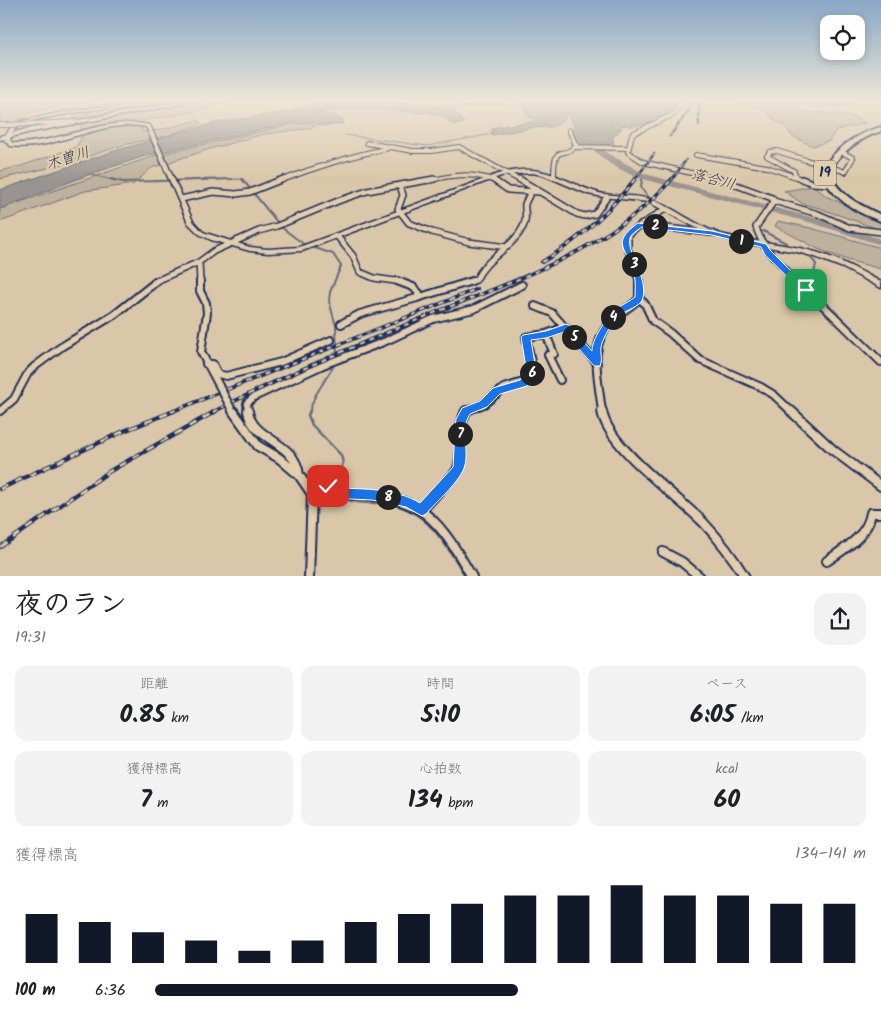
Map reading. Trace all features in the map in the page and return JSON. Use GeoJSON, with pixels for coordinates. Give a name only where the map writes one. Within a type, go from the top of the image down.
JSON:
{"type":"FeatureCollection","features":[{"type":"Feature","properties":{"kind":"highway","name":"19"},"geometry":{"type":"LineString","coordinates":[[881,129],[863,134],[827,165],[825,172],[830,184],[849,201],[881,218]]}},
{"type":"Feature","properties":{"kind":"main road"},"geometry":{"type":"LineString","coordinates":[[0,138],[51,127]]}},
{"type":"Feature","properties":{"kind":"street"},"geometry":{"type":"LineString","coordinates":[[14,127],[8,136],[10,143],[19,146],[115,127]]}},
{"type":"Feature","properties":{"kind":"street"},"geometry":{"type":"LineString","coordinates":[[147,127],[152,131],[193,226],[213,238],[268,251],[305,248],[490,178],[508,173],[535,172],[554,176],[607,197],[637,198],[652,202],[712,233]]}},
{"type":"Feature","properties":{"kind":"street"},"geometry":{"type":"LineString","coordinates":[[647,127],[632,134],[628,148],[628,152],[643,162],[728,181],[767,196],[774,202],[818,214],[850,228],[881,232]]}},
{"type":"Feature","properties":{"kind":"street"},"geometry":{"type":"LineString","coordinates":[[569,130],[576,142],[574,148]]}},
{"type":"Feature","properties":{"kind":"street"},"geometry":{"type":"LineString","coordinates":[[368,143],[391,148],[431,151],[459,147],[508,173],[577,214],[585,216],[595,214],[607,197]]}},
{"type":"Feature","properties":{"kind":"street"},"geometry":{"type":"LineString","coordinates":[[181,200],[213,192],[236,194],[250,192],[315,167],[356,155],[391,148]]}},
{"type":"Feature","properties":{"kind":"street"},"geometry":{"type":"LineString","coordinates":[[554,176],[554,159],[559,153],[574,148],[628,148]]}},
{"type":"Feature","properties":{"kind":"street"},"geometry":{"type":"LineString","coordinates":[[796,177],[794,171],[767,156],[770,152],[801,155]]}},
{"type":"Feature","properties":{"kind":"street"},"geometry":{"type":"LineString","coordinates":[[785,154],[845,172],[853,158],[842,152]]}},
{"type":"Feature","properties":{"kind":"street"},"geometry":{"type":"LineString","coordinates":[[696,155],[767,167],[812,183],[830,184]]}},
{"type":"Feature","properties":{"kind":"street"},"geometry":{"type":"LineString","coordinates":[[0,411],[14,399],[28,373],[61,347],[114,315],[155,282],[199,262],[207,255],[258,231],[280,225],[360,194],[461,174],[475,174],[490,178],[508,190],[530,193],[539,192]]}},
{"type":"Feature","properties":{"kind":"street"},"geometry":{"type":"LineString","coordinates":[[400,186],[404,194],[403,202],[398,209],[409,222],[465,242],[490,246],[507,246]]}},
{"type":"Feature","properties":{"kind":"street"},"geometry":{"type":"LineString","coordinates":[[341,324],[360,314],[472,283],[476,280],[476,275],[485,263],[507,246],[527,222],[528,213],[525,204],[530,193]]}},
{"type":"Feature","properties":{"kind":"street"},"geometry":{"type":"LineString","coordinates":[[774,202],[756,227],[768,253],[881,362]]}},
{"type":"Feature","properties":{"kind":"street"},"geometry":{"type":"LineString","coordinates":[[666,209],[640,225],[628,234],[626,239],[626,246],[638,274],[639,298],[645,304],[653,321],[670,333],[700,360],[761,386],[774,395],[833,450],[881,486]]}},
{"type":"Feature","properties":{"kind":"street"},"geometry":{"type":"LineString","coordinates":[[640,225],[712,233],[763,245],[806,252],[822,256],[881,285]]}},
{"type":"Feature","properties":{"kind":"street"},"geometry":{"type":"LineString","coordinates":[[336,236],[353,256],[360,272],[371,277],[391,279],[414,287],[419,293],[417,298]]}},
{"type":"Feature","properties":{"kind":"street"},"geometry":{"type":"LineString","coordinates":[[199,262],[200,291],[206,303],[207,313],[201,347],[206,364],[249,436],[258,446],[279,458],[299,475],[312,494],[309,576]]}},
{"type":"Feature","properties":{"kind":"street"},"geometry":{"type":"LineString","coordinates":[[299,475],[297,463],[290,452],[266,437],[250,421],[246,413],[247,403],[254,397],[332,361],[386,341],[433,319],[474,309],[522,285]]}},
{"type":"Feature","properties":{"kind":"street"},"geometry":{"type":"LineString","coordinates":[[639,298],[616,313],[596,347],[602,414],[613,438],[704,522],[725,545],[745,576]]}},
{"type":"Feature","properties":{"kind":"street"},"geometry":{"type":"LineString","coordinates":[[535,306],[552,313],[597,363]]}},
{"type":"Feature","properties":{"kind":"street"},"geometry":{"type":"LineString","coordinates":[[422,510],[457,471],[460,464],[460,428],[466,411],[484,404],[497,391],[529,380],[533,371],[526,337],[546,334],[566,327]]}},
{"type":"Feature","properties":{"kind":"street"},"geometry":{"type":"LineString","coordinates":[[546,334],[554,354],[548,356],[560,380]]}},
{"type":"Feature","properties":{"kind":"street"},"geometry":{"type":"LineString","coordinates":[[206,364],[214,364],[218,374],[226,376],[281,362],[331,340]]}},
{"type":"Feature","properties":{"kind":"street"},"geometry":{"type":"LineString","coordinates":[[312,494],[322,486],[328,486],[333,494],[372,494],[408,502],[422,510],[452,543],[472,576]]}},
{"type":"Feature","properties":{"kind":"street"},"geometry":{"type":"LineString","coordinates":[[827,561],[866,531],[871,522],[871,513],[881,513]]}},
{"type":"Feature","properties":{"kind":"street"},"geometry":{"type":"LineString","coordinates":[[663,552],[682,562],[693,573],[700,576]]}},
{"type":"Feature","properties":{"kind":"shaded area"},"geometry":{"type":"Polygon","coordinates":[[[81,127],[141,127],[143,132],[172,127],[193,127],[166,136],[123,145],[61,165],[0,179],[0,171],[21,166],[76,147],[84,133],[81,127]]]}},
{"type":"Feature","properties":{"kind":"shaded area"},"geometry":{"type":"Polygon","coordinates":[[[200,127],[273,127],[145,156],[88,175],[0,209],[0,190],[111,152],[200,127]]]}},
{"type":"Feature","properties":{"kind":"shaded area"},"geometry":{"type":"Polygon","coordinates":[[[280,127],[313,127],[264,134],[210,149],[151,168],[134,184],[85,191],[0,222],[0,209],[154,156],[280,127]]]}},
{"type":"Feature","properties":{"kind":"shaded area"},"geometry":{"type":"Polygon","coordinates":[[[550,127],[530,128],[493,135],[490,132],[495,131],[492,128],[550,127]]]}},
{"type":"Feature","properties":{"kind":"shaded area"},"geometry":{"type":"Polygon","coordinates":[[[786,127],[849,127],[836,130],[829,141],[813,146],[792,136],[786,127]]]}},
{"type":"Feature","properties":{"kind":"shaded area"},"geometry":{"type":"Polygon","coordinates":[[[575,128],[622,128],[613,137],[613,147],[577,147],[571,131],[575,128]]]}},
{"type":"Feature","properties":{"kind":"shaded area"},"geometry":{"type":"Polygon","coordinates":[[[814,186],[826,196],[881,222],[881,230],[803,204],[784,191],[814,186]]]}},
{"type":"Feature","properties":{"kind":"shaded area"},"geometry":{"type":"Polygon","coordinates":[[[778,221],[811,228],[881,248],[881,269],[847,260],[818,249],[775,226],[778,221]]]}},
{"type":"Feature","properties":{"kind":"waterway"},"geometry":{"type":"LineString","coordinates":[[346,135],[427,146],[493,134]]}},
{"type":"Feature","properties":{"kind":"waterway","name":"落合川"},"geometry":{"type":"LineString","coordinates":[[594,135],[595,145],[604,155],[642,176],[815,221],[881,242]]}},
{"type":"Feature","properties":{"kind":"waterway"},"geometry":{"type":"LineString","coordinates":[[88,174],[116,181]]}},
{"type":"Feature","properties":{"kind":"waterway"},"geometry":{"type":"LineString","coordinates":[[111,179],[123,182],[232,179]]}},
{"type":"Feature","properties":{"kind":"waterway"},"geometry":{"type":"LineString","coordinates":[[182,181],[242,179]]}},
{"type":"Feature","properties":{"kind":"waterway"},"geometry":{"type":"LineString","coordinates":[[242,179],[278,223]]}},
{"type":"Feature","properties":{"kind":"waterway"},"geometry":{"type":"LineString","coordinates":[[642,179],[641,188],[650,199]]}},
{"type":"Feature","properties":{"kind":"waterway"},"geometry":{"type":"LineString","coordinates":[[679,213],[686,217]]}},
{"type":"Feature","properties":{"kind":"waterway"},"geometry":{"type":"LineString","coordinates":[[281,227],[305,245]]}},
{"type":"Feature","properties":{"kind":"waterway"},"geometry":{"type":"LineString","coordinates":[[763,231],[786,243]]}},
{"type":"Feature","properties":{"kind":"waterway"},"geometry":{"type":"LineString","coordinates":[[312,247],[333,254],[341,266],[330,292],[329,301],[336,326],[337,357]]}},
{"type":"Feature","properties":{"kind":"waterway"},"geometry":{"type":"LineString","coordinates":[[811,258],[816,264],[813,278],[806,283],[881,357]]}},
{"type":"Feature","properties":{"kind":"waterway"},"geometry":{"type":"LineString","coordinates":[[309,412],[315,396],[336,362]]}},
{"type":"Feature","properties":{"kind":"waterway"},"geometry":{"type":"LineString","coordinates":[[310,411],[308,415],[312,425],[341,455],[343,463],[338,478],[342,491]]}},
{"type":"Feature","properties":{"kind":"waterway"},"geometry":{"type":"LineString","coordinates":[[344,498],[361,502],[390,504],[415,514],[436,532],[465,576]]}},
{"type":"Feature","properties":{"kind":"railway"},"geometry":{"type":"LineString","coordinates":[[670,136],[677,127]]}},
{"type":"Feature","properties":{"kind":"railway"},"geometry":{"type":"LineString","coordinates":[[634,181],[654,154]]}},
{"type":"Feature","properties":{"kind":"railway"},"geometry":{"type":"LineString","coordinates":[[671,181],[686,160]]}},
{"type":"Feature","properties":{"kind":"railway"},"geometry":{"type":"LineString","coordinates":[[542,262],[581,235],[614,203],[635,179]]}},
{"type":"Feature","properties":{"kind":"railway"},"geometry":{"type":"LineString","coordinates":[[213,412],[323,360],[562,260],[621,225],[648,203],[672,179]]}},
{"type":"Feature","properties":{"kind":"railway"},"geometry":{"type":"LineString","coordinates":[[171,412],[477,289]]}},
{"type":"Feature","properties":{"kind":"railway"},"geometry":{"type":"LineString","coordinates":[[0,489],[124,431],[174,411]]}},
{"type":"Feature","properties":{"kind":"railway"},"geometry":{"type":"LineString","coordinates":[[0,547],[110,471],[216,411]]}},
{"type":"Feature","properties":{"kind":"route"},"geometry":{"type":"LineString","coordinates":[[328,486],[333,494],[372,494],[408,502],[422,510],[457,471],[460,464],[460,428],[466,411],[472,407],[484,404],[497,391],[524,383],[532,376],[533,371],[526,337],[546,334],[566,327],[597,363],[596,347],[604,331],[616,313],[639,298],[638,274],[626,246],[626,239],[628,234],[640,225],[682,228],[763,245],[768,253],[806,290]]}},
{"type":"Feature","properties":{"kind":"water label","name":"木曽川"},"geometry":{"type":"Point","coordinates":[68,159]}}]}
